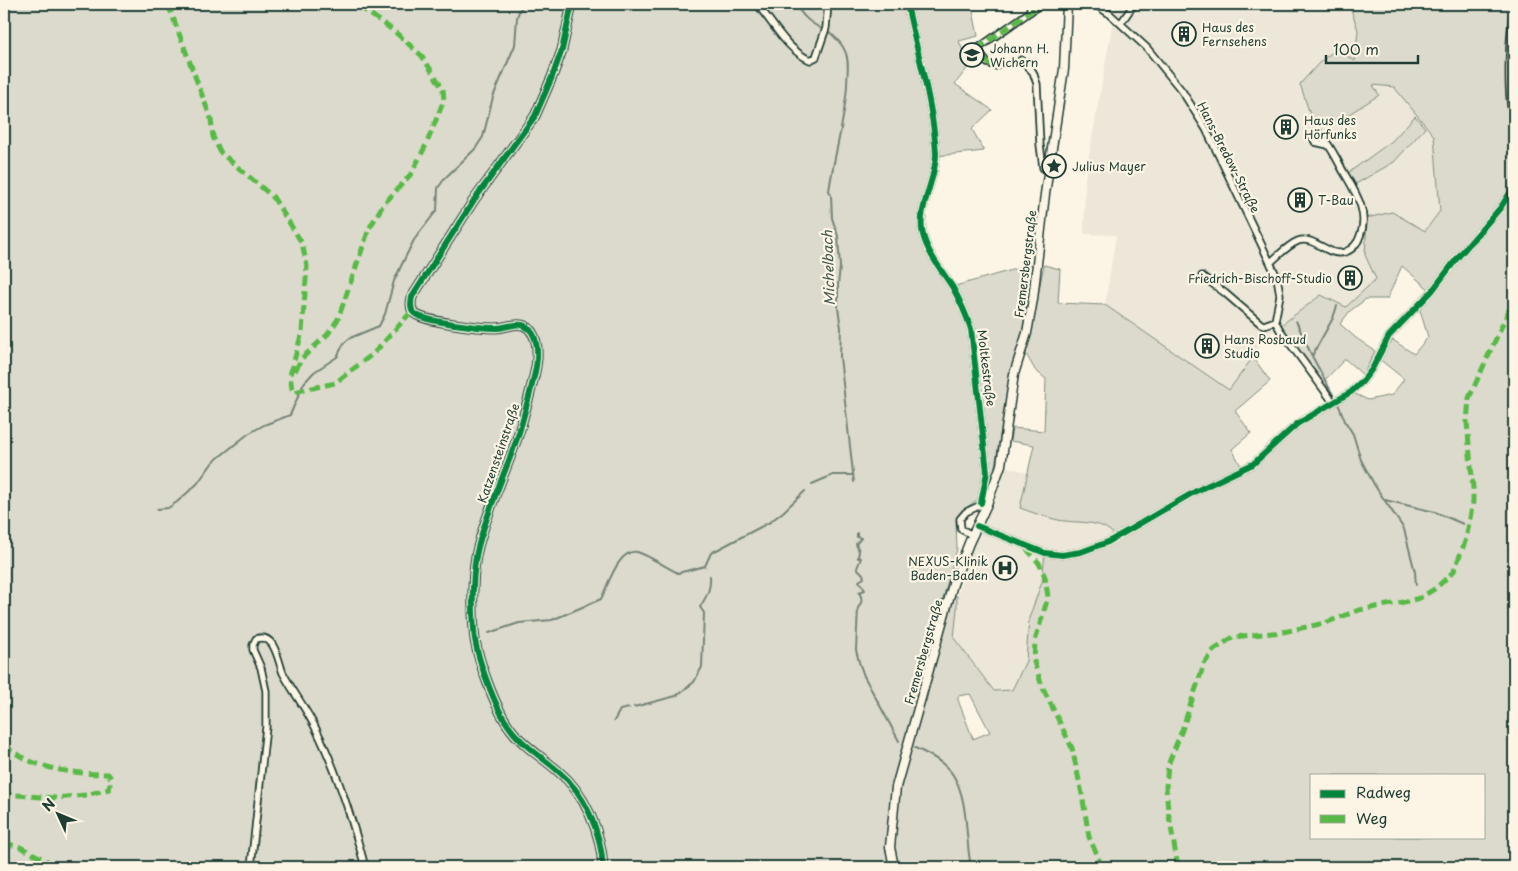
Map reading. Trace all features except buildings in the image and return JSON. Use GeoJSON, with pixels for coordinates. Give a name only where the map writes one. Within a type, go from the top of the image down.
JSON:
{"type":"FeatureCollection","features":[{"type":"Feature","properties":{"kind":"main road","name":"Fremersbergstraße"},"geometry":{"type":"LineString","coordinates":[[894,867],[890,847],[896,787],[954,584],[1001,465],[1014,374],[1030,319],[1048,171],[1064,69],[1067,4]]}},
{"type":"Feature","properties":{"kind":"street","name":"Katzensteinstraße"},"geometry":{"type":"LineString","coordinates":[[572,4],[562,50],[535,116],[455,229],[412,297],[411,308],[420,318],[435,321],[486,328],[499,328],[520,324],[530,329],[535,339],[536,364],[520,432],[478,547],[474,567],[474,631],[487,681],[510,728],[528,747],[569,780],[585,805],[596,832],[602,867]]}},
{"type":"Feature","properties":{"kind":"street"},"geometry":{"type":"LineString","coordinates":[[757,4],[792,47],[807,59],[812,60],[816,57],[823,39],[828,4]]}},
{"type":"Feature","properties":{"kind":"street","name":"Moltkestraße"},"geometry":{"type":"LineString","coordinates":[[907,4],[932,116],[936,155],[921,224],[923,235],[930,251],[964,307],[971,329],[987,472],[984,504]]}},
{"type":"Feature","properties":{"kind":"street"},"geometry":{"type":"LineString","coordinates":[[1030,4],[1030,12]]}},
{"type":"Feature","properties":{"kind":"street"},"geometry":{"type":"LineString","coordinates":[[996,66],[987,64],[976,48],[1041,4]]}},
{"type":"Feature","properties":{"kind":"street","name":"Hans-Bredow-Straße"},"geometry":{"type":"LineString","coordinates":[[1067,4],[1088,4],[1098,7],[1121,23],[1147,48],[1192,106],[1206,129],[1271,262],[1277,278],[1280,295],[1275,321]]}},
{"type":"Feature","properties":{"kind":"street"},"geometry":{"type":"LineString","coordinates":[[1121,23],[1134,4]]}},
{"type":"Feature","properties":{"kind":"street"},"geometry":{"type":"LineString","coordinates":[[1514,8],[1510,57],[1510,109],[1514,122]]}},
{"type":"Feature","properties":{"kind":"street"},"geometry":{"type":"LineString","coordinates":[[1021,60],[1033,72],[1037,84],[1040,145],[1043,168],[1048,171]]}},
{"type":"Feature","properties":{"kind":"street"},"geometry":{"type":"LineString","coordinates":[[1271,262],[1297,242],[1303,240],[1309,240],[1335,253],[1351,250],[1358,241],[1363,229],[1362,209],[1328,145]]}},
{"type":"Feature","properties":{"kind":"street"},"geometry":{"type":"LineString","coordinates":[[977,526],[1045,553],[1062,555],[1090,550],[1108,542],[1213,482],[1253,464],[1297,424],[1351,392],[1362,382],[1372,369],[1389,336],[1432,292],[1469,243],[1501,206],[1514,186]]}},
{"type":"Feature","properties":{"kind":"street"},"geometry":{"type":"LineString","coordinates":[[1202,276],[1261,324],[1264,325],[1275,321],[1335,401]]}},
{"type":"Feature","properties":{"kind":"street"},"geometry":{"type":"LineString","coordinates":[[972,535],[962,529],[960,519],[966,512],[984,504]]}},
{"type":"Feature","properties":{"kind":"street"},"geometry":{"type":"LineString","coordinates":[[251,867],[266,728],[266,691],[253,644],[256,638],[261,637],[267,638],[273,645],[283,672],[316,729],[342,793],[365,867]]}},
{"type":"Feature","properties":{"kind":"shaded area"},"geometry":{"type":"Polygon","coordinates":[[[4,4],[973,4],[978,36],[959,41],[969,66],[955,84],[992,110],[972,129],[984,151],[936,156],[921,224],[923,235],[952,287],[1033,264],[1022,336],[1011,370],[992,484],[981,485],[978,499],[962,511],[956,521],[957,549],[917,690],[926,702],[950,595],[957,596],[954,638],[994,691],[1012,690],[1026,661],[1029,618],[1042,582],[1045,553],[1071,554],[1116,537],[1110,531],[1095,524],[1062,521],[1020,508],[1034,445],[1010,441],[1012,428],[1044,431],[1046,379],[1035,370],[1026,354],[1044,265],[1060,269],[1058,303],[1105,305],[1229,390],[1253,357],[1270,381],[1235,411],[1251,433],[1232,449],[1241,466],[1229,472],[1247,467],[1287,432],[1351,392],[1368,400],[1392,395],[1404,379],[1378,358],[1393,340],[1414,354],[1428,337],[1419,307],[1432,292],[1402,266],[1387,299],[1366,299],[1350,311],[1340,324],[1375,351],[1363,375],[1345,359],[1323,382],[1280,326],[1321,295],[1346,307],[1376,279],[1365,255],[1367,218],[1392,212],[1425,231],[1440,211],[1434,136],[1394,87],[1373,85],[1379,95],[1338,121],[1311,117],[1300,84],[1319,63],[1336,49],[1355,61],[1358,30],[1349,4],[1514,4],[1510,103],[1514,103],[1514,867],[4,867],[4,4]],[[970,694],[958,696],[973,739],[990,732],[970,694]]]}},
{"type":"Feature","properties":{"kind":"shaded area"},"geometry":{"type":"Polygon","coordinates":[[[1116,4],[1349,4],[1358,30],[1355,61],[1373,85],[1395,87],[1434,136],[1440,211],[1425,232],[1392,212],[1365,255],[1376,279],[1346,307],[1321,295],[1266,337],[1229,390],[1105,305],[1116,235],[1084,234],[1085,178],[1116,4]]]}},
{"type":"Feature","properties":{"kind":"shaded area"},"geometry":{"type":"Polygon","coordinates":[[[1415,116],[1425,128],[1394,162],[1354,185],[1348,173],[1392,141],[1415,116]]]}},
{"type":"Feature","properties":{"kind":"shaded area","name":"NEXUS-Klinik Baden-Baden"},"geometry":{"type":"Polygon","coordinates":[[[1001,465],[1029,473],[1020,507],[1073,522],[1091,522],[1112,531],[1117,537],[1081,552],[1045,554],[1042,582],[1029,618],[1026,661],[1012,690],[995,691],[954,638],[957,596],[1001,465]]]}},
{"type":"Feature","properties":{"kind":"waterway"},"geometry":{"type":"LineString","coordinates":[[157,509],[168,508],[177,502],[197,484],[213,462],[248,434],[264,425],[290,415],[304,383],[314,372],[337,357],[344,343],[350,338],[379,326],[385,314],[394,281],[403,262],[414,240],[437,210],[438,188],[445,178],[475,149],[483,137],[493,97],[515,45],[517,18],[524,4]]}},
{"type":"Feature","properties":{"kind":"waterway","name":"Michelbach"},"geometry":{"type":"LineString","coordinates":[[796,4],[806,18],[820,28]]}},
{"type":"Feature","properties":{"kind":"waterway","name":"Michelbach"},"geometry":{"type":"LineString","coordinates":[[828,31],[842,45],[847,55],[848,63],[844,112],[829,191],[831,195],[832,218],[838,236],[840,357],[854,482]]}},
{"type":"Feature","properties":{"kind":"waterway"},"geometry":{"type":"LineString","coordinates":[[1312,356],[1333,318],[1337,306]]}},
{"type":"Feature","properties":{"kind":"waterway"},"geometry":{"type":"LineString","coordinates":[[1296,321],[1353,434],[1361,460],[1375,486],[1404,529],[1415,572],[1416,585]]}},
{"type":"Feature","properties":{"kind":"waterway"},"geometry":{"type":"LineString","coordinates":[[812,484],[833,475],[853,475]]}},
{"type":"Feature","properties":{"kind":"waterway"},"geometry":{"type":"LineString","coordinates":[[489,633],[519,623],[552,620],[601,599],[611,576],[626,554],[640,553],[678,573],[705,566],[711,553],[770,522],[805,491]]}},
{"type":"Feature","properties":{"kind":"waterway"},"geometry":{"type":"LineString","coordinates":[[1385,500],[1435,512],[1463,524]]}},
{"type":"Feature","properties":{"kind":"waterway","name":"Michelbach"},"geometry":{"type":"LineString","coordinates":[[857,533],[857,537],[861,538],[856,544],[859,551],[858,558],[861,558],[857,568],[863,574],[864,578],[859,581],[865,590],[859,592],[861,600],[858,608],[856,650],[864,676],[899,741]]}},
{"type":"Feature","properties":{"kind":"waterway"},"geometry":{"type":"LineString","coordinates":[[634,707],[676,696],[694,682],[702,667],[704,613],[700,607],[708,592],[710,576]]}},
{"type":"Feature","properties":{"kind":"waterway"},"geometry":{"type":"LineString","coordinates":[[614,721],[620,710],[629,708]]}},
{"type":"Feature","properties":{"kind":"waterway","name":"Michelbach"},"geometry":{"type":"LineString","coordinates":[[915,748],[946,766],[958,785],[964,808],[971,867]]}},
{"type":"Feature","properties":{"kind":"marked path"},"geometry":{"type":"LineString","coordinates":[[168,4],[211,119],[213,137],[221,153],[273,197],[302,243],[307,266],[302,332],[290,375],[294,392],[335,383],[374,353],[412,311]]}},
{"type":"Feature","properties":{"kind":"marked path"},"geometry":{"type":"LineString","coordinates":[[295,371],[302,358],[328,334],[338,319],[369,229],[383,205],[411,174],[426,145],[444,100],[443,89],[422,56],[394,31],[356,4]]}},
{"type":"Feature","properties":{"kind":"marked path"},"geometry":{"type":"LineString","coordinates":[[977,49],[1041,4]]}},
{"type":"Feature","properties":{"kind":"marked path"},"geometry":{"type":"LineString","coordinates":[[976,46],[989,64],[999,66],[1021,60]]}},
{"type":"Feature","properties":{"kind":"marked path"},"geometry":{"type":"LineString","coordinates":[[1178,867],[1168,810],[1166,787],[1168,765],[1204,664],[1214,650],[1233,637],[1283,632],[1325,623],[1359,610],[1420,598],[1436,588],[1454,571],[1466,539],[1473,502],[1467,422],[1469,398],[1514,299]]}},
{"type":"Feature","properties":{"kind":"marked path"},"geometry":{"type":"LineString","coordinates":[[1026,548],[1039,563],[1045,577],[1048,597],[1035,641],[1034,662],[1042,686],[1072,748],[1089,837],[1102,867]]}},
{"type":"Feature","properties":{"kind":"marked path"},"geometry":{"type":"LineString","coordinates":[[4,745],[27,760],[40,765],[80,773],[108,774],[111,778],[109,789],[86,795],[55,798],[4,794]]}},
{"type":"Feature","properties":{"kind":"marked path"},"geometry":{"type":"LineString","coordinates":[[4,843],[20,847],[59,867]]}},
{"type":"Feature","properties":{"kind":"cycle path"},"geometry":{"type":"LineString","coordinates":[[572,4],[562,50],[535,116],[474,200],[412,297],[411,308],[418,316],[427,319],[466,326],[499,328],[522,325],[529,329],[535,339],[537,363],[529,397],[517,438],[486,521],[476,556],[473,599],[475,640],[492,695],[510,728],[526,745],[568,780],[584,802],[599,840],[603,867]]}},
{"type":"Feature","properties":{"kind":"cycle path"},"geometry":{"type":"LineString","coordinates":[[907,4],[932,115],[936,153],[922,215],[923,235],[932,256],[956,293],[971,329],[987,472],[981,503]]}},
{"type":"Feature","properties":{"kind":"cycle path"},"geometry":{"type":"LineString","coordinates":[[977,526],[1045,553],[1062,555],[1081,552],[1108,542],[1196,491],[1253,464],[1297,424],[1351,392],[1362,382],[1372,369],[1389,336],[1432,291],[1501,207],[1514,186]]}},
{"type":"Feature","properties":{"kind":"place","name":"Haus des Fernsehens"},"geometry":{"type":"Point","coordinates":[1184,34]}},
{"type":"Feature","properties":{"kind":"place","name":"Johann H. Wichern"},"geometry":{"type":"Point","coordinates":[972,55]}},
{"type":"Feature","properties":{"kind":"place","name":"Haus des Hörfunks"},"geometry":{"type":"Point","coordinates":[1286,127]}},
{"type":"Feature","properties":{"kind":"place","name":"Julius Mayer"},"geometry":{"type":"Point","coordinates":[1054,166]}},
{"type":"Feature","properties":{"kind":"place","name":"T-Bau"},"geometry":{"type":"Point","coordinates":[1300,200]}},
{"type":"Feature","properties":{"kind":"place","name":"Friedrich-Bischoff-Studio"},"geometry":{"type":"Point","coordinates":[1350,278]}},
{"type":"Feature","properties":{"kind":"place","name":"Hans Rosbaud Studio"},"geometry":{"type":"Point","coordinates":[1207,346]}},
{"type":"Feature","properties":{"kind":"place","name":"NEXUS-Klinik Baden-Baden"},"geometry":{"type":"Point","coordinates":[1005,568]}}]}
